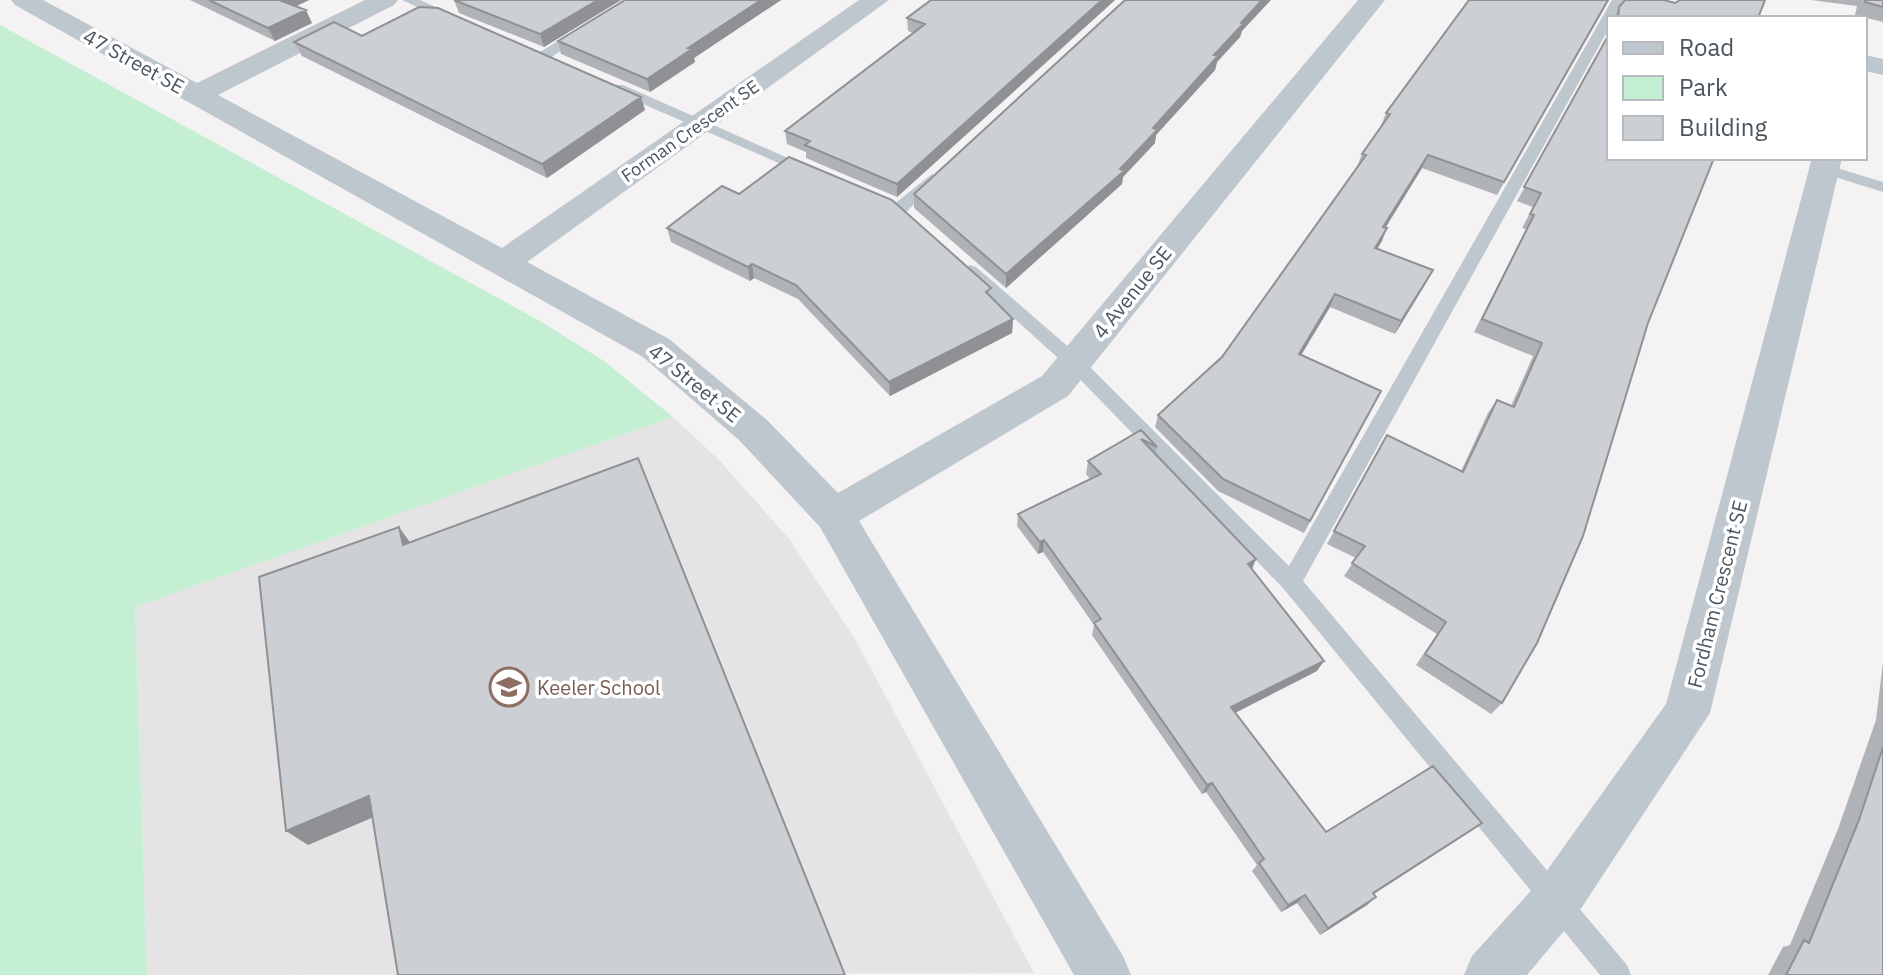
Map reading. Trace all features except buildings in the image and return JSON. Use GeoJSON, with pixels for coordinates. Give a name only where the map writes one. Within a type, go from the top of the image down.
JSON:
{"type":"FeatureCollection","features":[{"type":"Feature","properties":{"kind":"street","name":"47 Street SE"},"geometry":{"type":"LineString","coordinates":[[24,0],[505,262],[656,348],[753,430],[834,515],[1104,975]]}},
{"type":"Feature","properties":{"kind":"street"},"geometry":{"type":"LineString","coordinates":[[196,95],[385,0]]}},
{"type":"Feature","properties":{"kind":"street","name":"Forman Crescent SE"},"geometry":{"type":"LineString","coordinates":[[505,262],[876,0]]}},
{"type":"Feature","properties":{"kind":"street","name":"4 Avenue SE"},"geometry":{"type":"LineString","coordinates":[[834,515],[1055,386],[1372,0]]}},
{"type":"Feature","properties":{"kind":"street","name":"Fordham Crescent SE"},"geometry":{"type":"LineString","coordinates":[[1491,975],[1556,901],[1687,713],[1826,163]]}},
{"type":"Feature","properties":{"kind":"lane"},"geometry":{"type":"LineString","coordinates":[[408,0],[463,22]]}},
{"type":"Feature","properties":{"kind":"lane"},"geometry":{"type":"LineString","coordinates":[[1291,582],[1607,20]]}},
{"type":"Feature","properties":{"kind":"lane"},"geometry":{"type":"LineString","coordinates":[[573,67],[538,52],[597,23]]}},
{"type":"Feature","properties":{"kind":"lane"},"geometry":{"type":"LineString","coordinates":[[601,80],[828,178]]}},
{"type":"Feature","properties":{"kind":"lane"},"geometry":{"type":"LineString","coordinates":[[1826,163],[1883,187]]}},
{"type":"Feature","properties":{"kind":"lane"},"geometry":{"type":"LineString","coordinates":[[899,210],[945,167]]}},
{"type":"Feature","properties":{"kind":"lane"},"geometry":{"type":"LineString","coordinates":[[958,260],[1074,362],[1291,582],[1617,975]]}},
{"type":"Feature","properties":{"kind":"shaded area","name":"Keeler School"},"geometry":{"type":"Polygon","coordinates":[[[673,417],[720,461],[790,540],[855,639],[1034,973],[147,975],[135,607],[673,417]]]}},
{"type":"Feature","properties":{"kind":"green space"},"geometry":{"type":"Polygon","coordinates":[[[0,25],[540,321],[604,361],[673,417],[135,607],[147,975],[0,975],[0,25]]]}},
{"type":"Feature","properties":{"kind":"place","name":"Keeler School"},"geometry":{"type":"Point","coordinates":[509,687]}}]}
